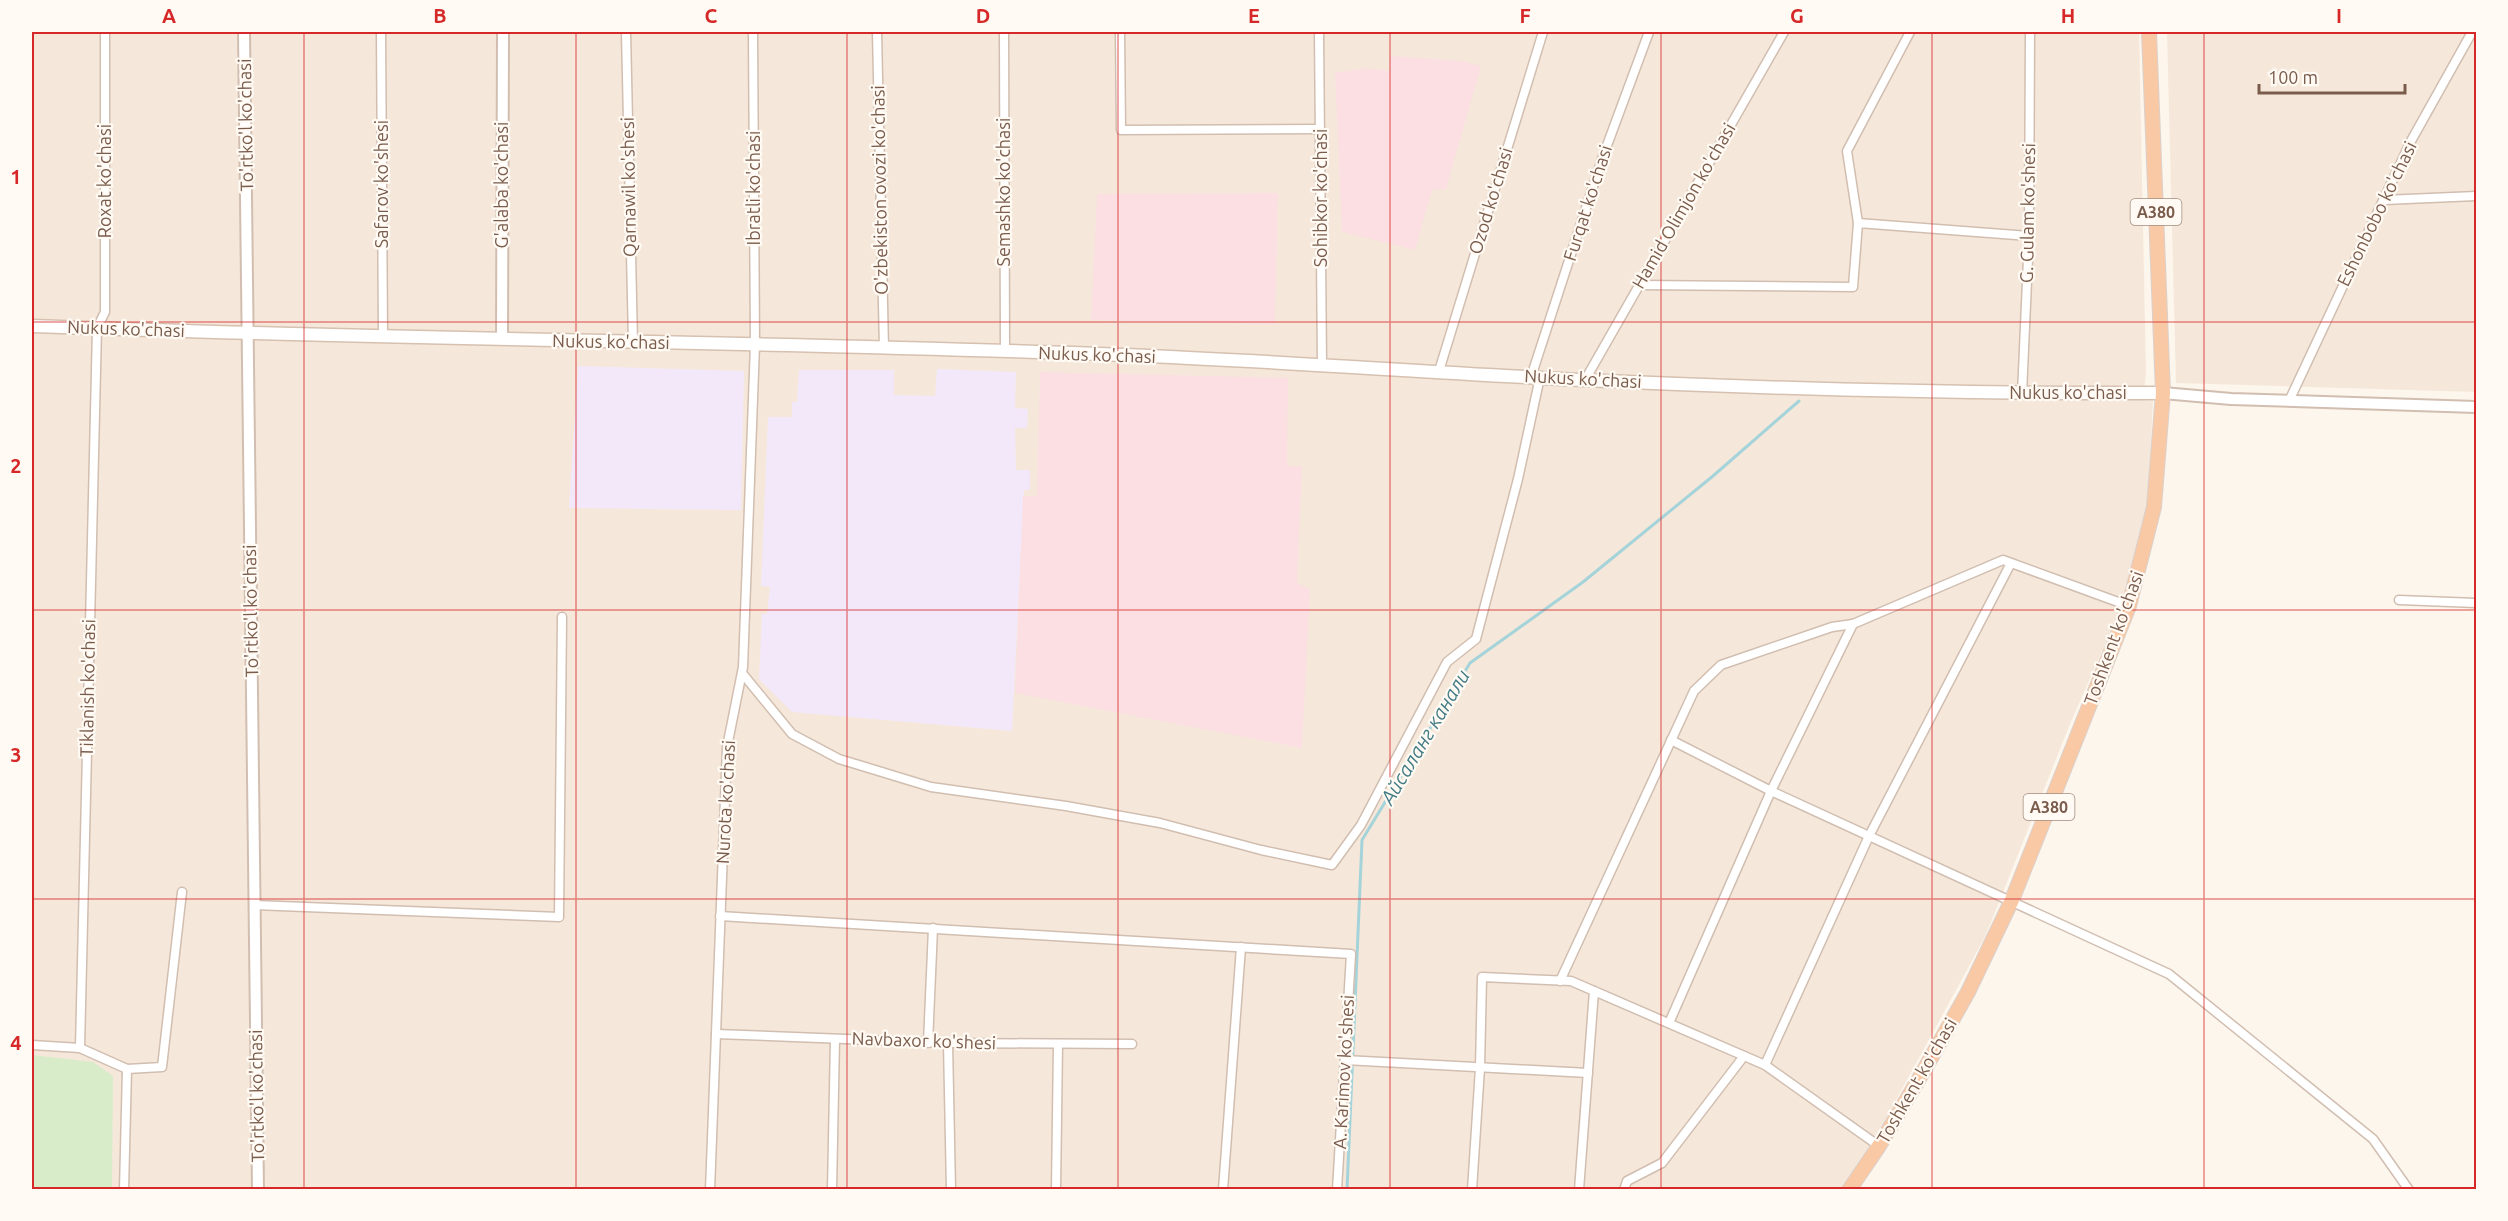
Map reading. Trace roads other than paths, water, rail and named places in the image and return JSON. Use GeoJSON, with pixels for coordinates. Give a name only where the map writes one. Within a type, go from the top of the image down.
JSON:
{"type":"FeatureCollection","features":[{"type":"Feature","properties":{"kind":"highway","name":"Toshkent ko'chasi"},"geometry":{"type":"LineString","coordinates":[[1849,1190],[1879,1146],[1968,992],[2012,900],[2129,606],[2154,507],[2163,393],[2150,32]]}},
{"type":"Feature","properties":{"kind":"main road","name":"Nukus ko'chasi"},"geometry":{"type":"LineString","coordinates":[[32,326],[1005,352],[1322,364],[1585,380],[2022,394],[2163,393]]}},
{"type":"Feature","properties":{"kind":"street","name":"Roxat ko'chasi"},"geometry":{"type":"LineString","coordinates":[[97,328],[105,312],[105,32]]}},
{"type":"Feature","properties":{"kind":"street","name":"To'rtko'l ko'chasi"},"geometry":{"type":"LineString","coordinates":[[244,32],[258,1190]]}},
{"type":"Feature","properties":{"kind":"street","name":"Safarov ko'shesi"},"geometry":{"type":"LineString","coordinates":[[381,32],[383,337]]}},
{"type":"Feature","properties":{"kind":"street","name":"G'alaba ko'chasi"},"geometry":{"type":"LineString","coordinates":[[502,339],[503,32]]}},
{"type":"Feature","properties":{"kind":"street","name":"Qarnawil ko'shesi"},"geometry":{"type":"LineString","coordinates":[[626,32],[633,342]]}},
{"type":"Feature","properties":{"kind":"street","name":"Ibratli ko'chasi"},"geometry":{"type":"LineString","coordinates":[[753,32],[755,345]]}},
{"type":"Feature","properties":{"kind":"street","name":"O'zbekiston ovozi ko'chasi"},"geometry":{"type":"LineString","coordinates":[[877,32],[884,349]]}},
{"type":"Feature","properties":{"kind":"street","name":"Semashko ko'chasi"},"geometry":{"type":"LineString","coordinates":[[1004,32],[1005,352]]}},
{"type":"Feature","properties":{"kind":"street"},"geometry":{"type":"LineString","coordinates":[[1120,32],[1121,130],[1320,129]]}},
{"type":"Feature","properties":{"kind":"street","name":"Sohibkor ko'chasi"},"geometry":{"type":"LineString","coordinates":[[1319,32],[1322,364]]}},
{"type":"Feature","properties":{"kind":"street","name":"Ozod ko'chasi"},"geometry":{"type":"LineString","coordinates":[[1439,371],[1543,32]]}},
{"type":"Feature","properties":{"kind":"street","name":"Furqat ko'chasi"},"geometry":{"type":"LineString","coordinates":[[742,673],[792,734],[839,759],[931,787],[1066,806],[1160,823],[1261,850],[1332,865],[1360,825],[1447,662],[1476,639],[1518,479],[1535,377],[1602,159],[1649,32]]}},
{"type":"Feature","properties":{"kind":"street","name":"Hamid Olimjon ko'chasi"},"geometry":{"type":"LineString","coordinates":[[1585,380],[1784,32]]}},
{"type":"Feature","properties":{"kind":"street"},"geometry":{"type":"LineString","coordinates":[[1639,285],[1853,287],[1858,224],[1847,151],[1910,32]]}},
{"type":"Feature","properties":{"kind":"street","name":"G. Gulam ko'shesi"},"geometry":{"type":"LineString","coordinates":[[2022,394],[2029,236],[2030,32]]}},
{"type":"Feature","properties":{"kind":"street","name":"Eshonbobo ko'chasi"},"geometry":{"type":"LineString","coordinates":[[2289,401],[2411,141],[2472,32]]}},
{"type":"Feature","properties":{"kind":"street"},"geometry":{"type":"LineString","coordinates":[[2384,200],[2476,196]]}},
{"type":"Feature","properties":{"kind":"street"},"geometry":{"type":"LineString","coordinates":[[1858,224],[2029,236]]}},
{"type":"Feature","properties":{"kind":"street","name":"Tiklanish ko'chasi"},"geometry":{"type":"LineString","coordinates":[[80,1048],[97,328]]}},
{"type":"Feature","properties":{"kind":"street","name":"Nurota ko'chasi"},"geometry":{"type":"LineString","coordinates":[[710,1190],[727,747],[742,673],[755,345]]}},
{"type":"Feature","properties":{"kind":"street"},"geometry":{"type":"LineString","coordinates":[[2163,393],[2289,401],[2476,407]]}},
{"type":"Feature","properties":{"kind":"street"},"geometry":{"type":"LineString","coordinates":[[1560,981],[1694,691],[1721,665],[1832,627],[1853,624],[2003,560],[2129,606]]}},
{"type":"Feature","properties":{"kind":"street"},"geometry":{"type":"LineString","coordinates":[[1765,1065],[1869,836],[2012,563]]}},
{"type":"Feature","properties":{"kind":"street"},"geometry":{"type":"LineString","coordinates":[[2399,600],[2476,603]]}},
{"type":"Feature","properties":{"kind":"street"},"geometry":{"type":"LineString","coordinates":[[254,905],[559,917],[562,617]]}},
{"type":"Feature","properties":{"kind":"street"},"geometry":{"type":"LineString","coordinates":[[1669,1023],[1771,791],[1853,624]]}},
{"type":"Feature","properties":{"kind":"street"},"geometry":{"type":"LineString","coordinates":[[1671,740],[1771,791],[2169,974],[2373,1139],[2409,1190]]}},
{"type":"Feature","properties":{"kind":"street"},"geometry":{"type":"LineString","coordinates":[[32,1045],[80,1048],[127,1069],[162,1067],[182,892]]}},
{"type":"Feature","properties":{"kind":"street"},"geometry":{"type":"LineString","coordinates":[[720,916],[1241,947],[1223,1190]]}},
{"type":"Feature","properties":{"kind":"street"},"geometry":{"type":"LineString","coordinates":[[928,1043],[933,928]]}},
{"type":"Feature","properties":{"kind":"street","name":"A. Karimov ko'shesi"},"geometry":{"type":"LineString","coordinates":[[1241,947],[1350,954],[1337,1190]]}},
{"type":"Feature","properties":{"kind":"street"},"geometry":{"type":"LineString","coordinates":[[1472,1190],[1480,1068],[1482,977],[1571,981],[1765,1065],[1879,1146]]}},
{"type":"Feature","properties":{"kind":"street"},"geometry":{"type":"LineString","coordinates":[[1579,1190],[1594,992]]}},
{"type":"Feature","properties":{"kind":"street","name":"Navbaxor ko'shesi"},"geometry":{"type":"LineString","coordinates":[[716,1034],[948,1044],[1132,1044]]}},
{"type":"Feature","properties":{"kind":"street"},"geometry":{"type":"LineString","coordinates":[[832,1190],[835,1039]]}},
{"type":"Feature","properties":{"kind":"street"},"geometry":{"type":"LineString","coordinates":[[948,1044],[951,1190]]}},
{"type":"Feature","properties":{"kind":"street"},"geometry":{"type":"LineString","coordinates":[[1056,1190],[1058,1044]]}},
{"type":"Feature","properties":{"kind":"street"},"geometry":{"type":"LineString","coordinates":[[1624,1190],[1627,1181],[1662,1163],[1744,1056]]}},
{"type":"Feature","properties":{"kind":"street"},"geometry":{"type":"LineString","coordinates":[[1345,1060],[1588,1072]]}},
{"type":"Feature","properties":{"kind":"street"},"geometry":{"type":"LineString","coordinates":[[124,1190],[127,1069]]}},
{"type":"Feature","properties":{"kind":"waterway","name":"Айсаланг канали"},"geometry":{"type":"LineString","coordinates":[[1347,1190],[1362,840],[1470,663],[1583,582],[1713,476],[1799,401]]}}]}
